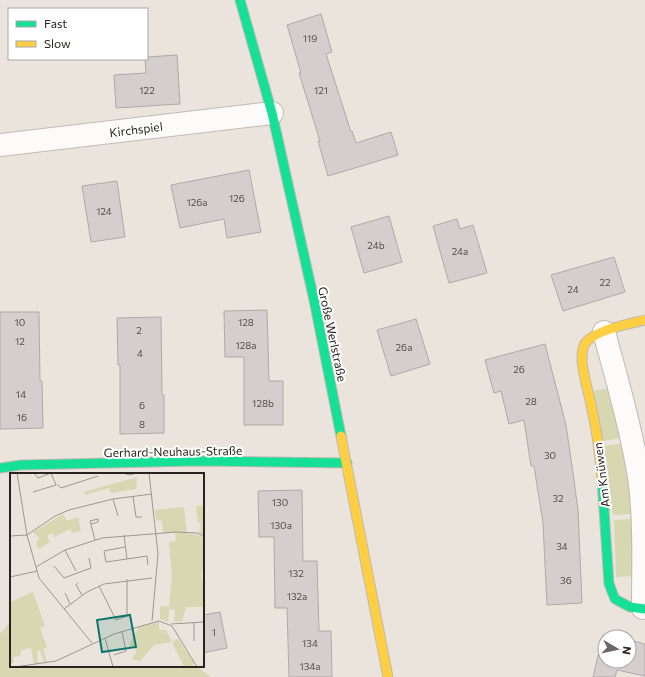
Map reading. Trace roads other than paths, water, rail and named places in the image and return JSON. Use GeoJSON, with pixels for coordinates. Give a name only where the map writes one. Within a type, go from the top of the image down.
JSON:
{"type":"FeatureCollection","features":[{"type":"Feature","properties":{"kind":"street","name":"Große Werlstraße"},"geometry":{"type":"LineString","coordinates":[[240,0],[272,113],[314,300],[388,677]]}},
{"type":"Feature","properties":{"kind":"street","name":"Kirchspiel"},"geometry":{"type":"LineString","coordinates":[[0,145],[272,113]]}},
{"type":"Feature","properties":{"kind":"street","name":"Am Knüwen"},"geometry":{"type":"LineString","coordinates":[[604,332],[632,440],[639,478],[642,516],[644,609],[630,606],[615,600],[609,584],[603,482],[592,410],[583,372],[582,355],[584,344],[590,338],[604,332],[645,320]]}},
{"type":"Feature","properties":{"kind":"street","name":"Gerhard-Neuhaus-Straße"},"geometry":{"type":"LineString","coordinates":[[0,468],[20,465],[189,461],[347,463]]}}]}
